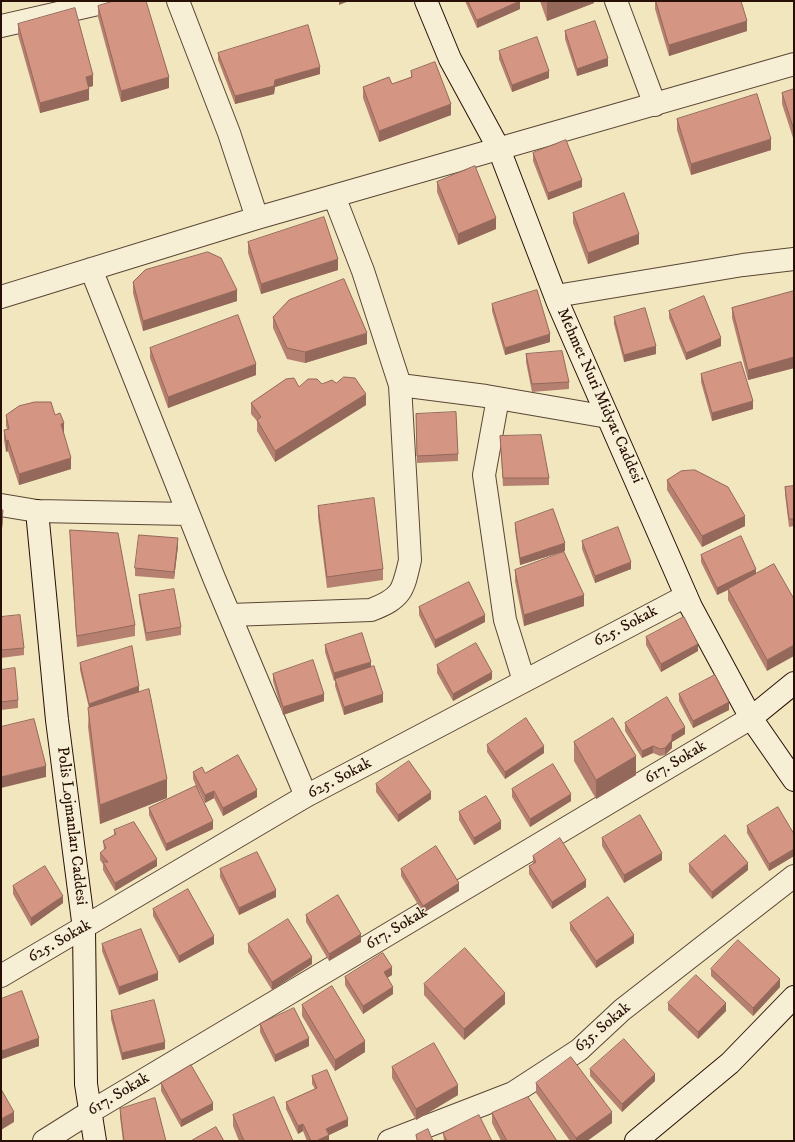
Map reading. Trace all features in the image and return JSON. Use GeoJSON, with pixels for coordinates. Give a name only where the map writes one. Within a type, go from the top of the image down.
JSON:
{"type":"FeatureCollection","features":[{"type":"Feature","properties":{"kind":"street"},"geometry":{"type":"LineString","coordinates":[[1,26],[111,1]]}},
{"type":"Feature","properties":{"kind":"street"},"geometry":{"type":"LineString","coordinates":[[178,1],[229,133],[257,218]]}},
{"type":"Feature","properties":{"kind":"street","name":"Mehmet Nuri Midyat Caddesi"},"geometry":{"type":"LineString","coordinates":[[426,1],[450,59],[499,149],[556,296],[686,596],[751,718],[794,780]]}},
{"type":"Feature","properties":{"kind":"street"},"geometry":{"type":"LineString","coordinates":[[616,1],[655,105]]}},
{"type":"Feature","properties":{"kind":"street"},"geometry":{"type":"LineString","coordinates":[[1,297],[257,218],[794,64]]}},
{"type":"Feature","properties":{"kind":"street"},"geometry":{"type":"LineString","coordinates":[[230,615],[371,610],[390,602],[404,587],[410,560],[400,385],[363,271],[334,196]]}},
{"type":"Feature","properties":{"kind":"street"},"geometry":{"type":"LineString","coordinates":[[556,296],[743,265],[794,259]]}},
{"type":"Feature","properties":{"kind":"street"},"geometry":{"type":"LineString","coordinates":[[91,269],[188,514],[306,796]]}},
{"type":"Feature","properties":{"kind":"street"},"geometry":{"type":"LineString","coordinates":[[400,385],[498,398],[608,417]]}},
{"type":"Feature","properties":{"kind":"street"},"geometry":{"type":"LineString","coordinates":[[498,398],[484,474],[505,620],[524,681]]}},
{"type":"Feature","properties":{"kind":"street"},"geometry":{"type":"LineString","coordinates":[[1,505],[37,510],[188,514]]}},
{"type":"Feature","properties":{"kind":"street","name":"Polis Lojmanları Caddesi"},"geometry":{"type":"LineString","coordinates":[[37,510],[57,720],[84,929],[86,1084],[95,1141]]}},
{"type":"Feature","properties":{"kind":"street","name":"625. Sokak"},"geometry":{"type":"LineString","coordinates":[[1,976],[84,929],[157,883],[306,796],[686,596]]}},
{"type":"Feature","properties":{"kind":"street","name":"617. Sokak"},"geometry":{"type":"LineString","coordinates":[[44,1141],[90,1112],[751,718],[794,682]]}},
{"type":"Feature","properties":{"kind":"street","name":"635. Sokak"},"geometry":{"type":"LineString","coordinates":[[388,1141],[513,1093],[579,1050],[622,1010],[794,876]]}},
{"type":"Feature","properties":{"kind":"street"},"geometry":{"type":"LineString","coordinates":[[636,1141],[730,1063],[794,997]]}},
{"type":"Feature","properties":{"kind":"building"},"geometry":{"type":"Polygon","coordinates":[[[114,1],[146,1],[169,77],[121,91],[98,6],[114,1]]]}},
{"type":"Feature","properties":{"kind":"building"},"geometry":{"type":"Polygon","coordinates":[[[468,1],[520,1],[477,20],[468,1]]]}},
{"type":"Feature","properties":{"kind":"building"},"geometry":{"type":"Polygon","coordinates":[[[656,1],[741,1],[747,21],[669,45],[656,1]]]}},
{"type":"Feature","properties":{"kind":"building"},"geometry":{"type":"Polygon","coordinates":[[[75,8],[93,75],[86,77],[89,89],[40,103],[18,24],[75,8]]]}},
{"type":"Feature","properties":{"kind":"building"},"geometry":{"type":"Polygon","coordinates":[[[595,21],[608,58],[577,69],[565,31],[595,21]]]}},
{"type":"Feature","properties":{"kind":"building"},"geometry":{"type":"Polygon","coordinates":[[[308,25],[320,67],[275,80],[274,86],[235,96],[218,53],[308,25]]]}},
{"type":"Feature","properties":{"kind":"building"},"geometry":{"type":"Polygon","coordinates":[[[537,37],[549,71],[512,85],[499,51],[537,37]]]}},
{"type":"Feature","properties":{"kind":"building"},"geometry":{"type":"Polygon","coordinates":[[[435,62],[451,104],[379,131],[363,87],[389,77],[392,84],[412,77],[411,71],[435,62]]]}},
{"type":"Feature","properties":{"kind":"building"},"geometry":{"type":"Polygon","coordinates":[[[794,89],[794,130],[782,93],[794,89]]]}},
{"type":"Feature","properties":{"kind":"building"},"geometry":{"type":"Polygon","coordinates":[[[757,94],[771,139],[691,164],[677,119],[757,94]]]}},
{"type":"Feature","properties":{"kind":"building"},"geometry":{"type":"Polygon","coordinates":[[[566,140],[582,180],[548,193],[533,153],[566,140]]]}},
{"type":"Feature","properties":{"kind":"building"},"geometry":{"type":"Polygon","coordinates":[[[475,166],[496,218],[458,234],[437,182],[475,166]]]}},
{"type":"Feature","properties":{"kind":"building"},"geometry":{"type":"Polygon","coordinates":[[[624,193],[639,234],[588,253],[573,213],[624,193]]]}},
{"type":"Feature","properties":{"kind":"building"},"geometry":{"type":"Polygon","coordinates":[[[324,217],[338,259],[261,284],[248,242],[324,217]]]}},
{"type":"Feature","properties":{"kind":"building"},"geometry":{"type":"Polygon","coordinates":[[[208,252],[221,258],[237,290],[143,321],[133,282],[145,270],[208,252]]]}},
{"type":"Feature","properties":{"kind":"building"},"geometry":{"type":"Polygon","coordinates":[[[344,279],[367,333],[305,352],[287,348],[273,317],[289,300],[344,279]]]}},
{"type":"Feature","properties":{"kind":"building"},"geometry":{"type":"Polygon","coordinates":[[[537,290],[550,334],[505,348],[492,304],[537,290]]]}},
{"type":"Feature","properties":{"kind":"building"},"geometry":{"type":"Polygon","coordinates":[[[794,291],[794,357],[748,370],[732,308],[794,291]]]}},
{"type":"Feature","properties":{"kind":"building"},"geometry":{"type":"Polygon","coordinates":[[[704,296],[721,338],[686,353],[669,311],[704,296]]]}},
{"type":"Feature","properties":{"kind":"building"},"geometry":{"type":"Polygon","coordinates":[[[645,308],[656,346],[624,355],[614,317],[645,308]]]}},
{"type":"Feature","properties":{"kind":"building"},"geometry":{"type":"Polygon","coordinates":[[[238,315],[256,364],[168,397],[150,348],[238,315]]]}},
{"type":"Feature","properties":{"kind":"building"},"geometry":{"type":"Polygon","coordinates":[[[562,351],[569,382],[532,384],[526,354],[562,351]]]}},
{"type":"Feature","properties":{"kind":"building"},"geometry":{"type":"Polygon","coordinates":[[[741,362],[753,401],[712,413],[701,374],[741,362]]]}},
{"type":"Feature","properties":{"kind":"building"},"geometry":{"type":"Polygon","coordinates":[[[344,377],[355,378],[366,394],[275,451],[257,420],[261,417],[251,403],[286,379],[294,378],[299,387],[308,379],[317,379],[322,384],[332,380],[336,383],[344,377]]]}},
{"type":"Feature","properties":{"kind":"building"},"geometry":{"type":"Polygon","coordinates":[[[35,402],[51,402],[55,415],[60,413],[64,423],[61,424],[71,458],[19,474],[8,440],[6,441],[4,430],[9,429],[6,415],[19,406],[35,402]]]}},
{"type":"Feature","properties":{"kind":"building"},"geometry":{"type":"Polygon","coordinates":[[[456,412],[458,454],[417,456],[416,414],[456,412]]]}},
{"type":"Feature","properties":{"kind":"building"},"geometry":{"type":"Polygon","coordinates":[[[541,435],[549,478],[503,478],[500,436],[541,435]]]}},
{"type":"Feature","properties":{"kind":"building"},"geometry":{"type":"Polygon","coordinates":[[[695,470],[728,487],[745,516],[702,536],[667,480],[681,471],[695,470]]]}},
{"type":"Feature","properties":{"kind":"building"},"geometry":{"type":"Polygon","coordinates":[[[794,486],[794,519],[789,519],[785,487],[794,486]]]}},
{"type":"Feature","properties":{"kind":"building"},"geometry":{"type":"Polygon","coordinates":[[[374,498],[383,569],[327,577],[318,506],[374,498]]]}},
{"type":"Feature","properties":{"kind":"building"},"geometry":{"type":"Polygon","coordinates":[[[553,509],[565,543],[520,558],[515,523],[553,509]]]}},
{"type":"Feature","properties":{"kind":"building"},"geometry":{"type":"Polygon","coordinates":[[[1,510],[3,510],[1,534],[1,510]]]}},
{"type":"Feature","properties":{"kind":"building"},"geometry":{"type":"Polygon","coordinates":[[[618,527],[631,562],[595,576],[582,541],[618,527]]]}},
{"type":"Feature","properties":{"kind":"building"},"geometry":{"type":"Polygon","coordinates":[[[70,530],[118,533],[135,625],[77,636],[70,530]]]}},
{"type":"Feature","properties":{"kind":"building"},"geometry":{"type":"Polygon","coordinates":[[[139,535],[178,538],[174,572],[135,568],[139,535]]]}},
{"type":"Feature","properties":{"kind":"building"},"geometry":{"type":"Polygon","coordinates":[[[741,536],[756,569],[717,588],[701,555],[741,536]]]}},
{"type":"Feature","properties":{"kind":"building"},"geometry":{"type":"Polygon","coordinates":[[[564,552],[584,595],[524,615],[515,570],[564,552]]]}},
{"type":"Feature","properties":{"kind":"building"},"geometry":{"type":"Polygon","coordinates":[[[774,564],[794,599],[794,645],[767,660],[728,589],[774,564]]]}},
{"type":"Feature","properties":{"kind":"building"},"geometry":{"type":"Polygon","coordinates":[[[469,582],[485,615],[435,640],[419,607],[469,582]]]}},
{"type":"Feature","properties":{"kind":"building"},"geometry":{"type":"Polygon","coordinates":[[[174,589],[181,627],[146,633],[139,595],[174,589]]]}},
{"type":"Feature","properties":{"kind":"building"},"geometry":{"type":"Polygon","coordinates":[[[20,615],[24,648],[1,650],[1,617],[20,615]]]}},
{"type":"Feature","properties":{"kind":"building"},"geometry":{"type":"Polygon","coordinates":[[[684,617],[698,644],[661,664],[646,637],[684,617]]]}},
{"type":"Feature","properties":{"kind":"building"},"geometry":{"type":"Polygon","coordinates":[[[362,633],[371,662],[334,673],[325,645],[362,633]]]}},
{"type":"Feature","properties":{"kind":"building"},"geometry":{"type":"Polygon","coordinates":[[[476,643],[492,672],[453,694],[437,665],[476,643]]]}},
{"type":"Feature","properties":{"kind":"building"},"geometry":{"type":"Polygon","coordinates":[[[132,646],[139,686],[89,704],[80,663],[132,646]]]}},
{"type":"Feature","properties":{"kind":"building"},"geometry":{"type":"Polygon","coordinates":[[[313,660],[324,694],[283,707],[273,674],[313,660]]]}},
{"type":"Feature","properties":{"kind":"building"},"geometry":{"type":"Polygon","coordinates":[[[374,666],[383,694],[344,707],[335,679],[374,666]]]}},
{"type":"Feature","properties":{"kind":"building"},"geometry":{"type":"Polygon","coordinates":[[[15,668],[18,700],[1,702],[1,670],[15,668]]]}},
{"type":"Feature","properties":{"kind":"building"},"geometry":{"type":"Polygon","coordinates":[[[715,675],[729,702],[693,721],[679,694],[715,675]]]}},
{"type":"Feature","properties":{"kind":"building"},"geometry":{"type":"Polygon","coordinates":[[[149,689],[167,779],[100,805],[88,708],[149,689]]]}},
{"type":"Feature","properties":{"kind":"building"},"geometry":{"type":"Polygon","coordinates":[[[667,697],[685,727],[672,735],[672,740],[665,748],[660,749],[653,746],[642,751],[625,723],[667,697]]]}},
{"type":"Feature","properties":{"kind":"building"},"geometry":{"type":"Polygon","coordinates":[[[526,718],[544,746],[505,772],[487,745],[526,718]]]}},
{"type":"Feature","properties":{"kind":"building"},"geometry":{"type":"Polygon","coordinates":[[[613,718],[636,756],[596,780],[574,742],[613,718]]]}},
{"type":"Feature","properties":{"kind":"building"},"geometry":{"type":"Polygon","coordinates":[[[34,719],[46,766],[1,777],[1,727],[34,719]]]}},
{"type":"Feature","properties":{"kind":"building"},"geometry":{"type":"Polygon","coordinates":[[[238,755],[257,790],[223,808],[214,791],[205,795],[193,772],[202,767],[205,773],[238,755]]]}},
{"type":"Feature","properties":{"kind":"building"},"geometry":{"type":"Polygon","coordinates":[[[409,761],[431,792],[398,815],[376,784],[409,761]]]}},
{"type":"Feature","properties":{"kind":"building"},"geometry":{"type":"Polygon","coordinates":[[[553,764],[571,794],[530,819],[512,789],[553,764]]]}},
{"type":"Feature","properties":{"kind":"building"},"geometry":{"type":"Polygon","coordinates":[[[196,786],[213,821],[166,844],[149,808],[196,786]]]}},
{"type":"Feature","properties":{"kind":"building"},"geometry":{"type":"Polygon","coordinates":[[[486,796],[501,821],[474,838],[459,812],[486,796]]]}},
{"type":"Feature","properties":{"kind":"building"},"geometry":{"type":"Polygon","coordinates":[[[778,807],[794,834],[794,849],[769,864],[747,826],[778,807]]]}},
{"type":"Feature","properties":{"kind":"building"},"geometry":{"type":"Polygon","coordinates":[[[640,815],[662,853],[624,875],[602,838],[640,815]]]}},
{"type":"Feature","properties":{"kind":"building"},"geometry":{"type":"Polygon","coordinates":[[[134,822],[157,859],[115,883],[103,862],[108,862],[100,853],[106,848],[103,841],[116,834],[114,830],[134,822]]]}},
{"type":"Feature","properties":{"kind":"building"},"geometry":{"type":"Polygon","coordinates":[[[725,835],[748,863],[712,892],[689,864],[725,835]]]}},
{"type":"Feature","properties":{"kind":"building"},"geometry":{"type":"Polygon","coordinates":[[[560,838],[586,880],[552,902],[529,866],[536,862],[533,856],[560,838]]]}},
{"type":"Feature","properties":{"kind":"building"},"geometry":{"type":"Polygon","coordinates":[[[436,846],[459,883],[423,906],[401,869],[436,846]]]}},
{"type":"Feature","properties":{"kind":"building"},"geometry":{"type":"Polygon","coordinates":[[[257,852],[276,890],[239,908],[220,869],[257,852]]]}},
{"type":"Feature","properties":{"kind":"building"},"geometry":{"type":"Polygon","coordinates":[[[45,866],[63,896],[31,918],[13,886],[45,866]]]}},
{"type":"Feature","properties":{"kind":"building"},"geometry":{"type":"Polygon","coordinates":[[[188,889],[214,936],[179,956],[153,909],[188,889]]]}},
{"type":"Feature","properties":{"kind":"building"},"geometry":{"type":"Polygon","coordinates":[[[338,895],[361,934],[329,954],[306,915],[338,895]]]}},
{"type":"Feature","properties":{"kind":"building"},"geometry":{"type":"Polygon","coordinates":[[[608,897],[634,935],[596,961],[570,923],[608,897]]]}},
{"type":"Feature","properties":{"kind":"building"},"geometry":{"type":"Polygon","coordinates":[[[288,919],[312,957],[272,982],[248,944],[288,919]]]}},
{"type":"Feature","properties":{"kind":"building"},"geometry":{"type":"Polygon","coordinates":[[[141,929],[158,973],[119,987],[102,944],[141,929]]]}},
{"type":"Feature","properties":{"kind":"building"},"geometry":{"type":"Polygon","coordinates":[[[738,940],[780,979],[753,1008],[711,969],[738,940]]]}},
{"type":"Feature","properties":{"kind":"building"},"geometry":{"type":"Polygon","coordinates":[[[465,948],[505,993],[464,1029],[424,984],[465,948]]]}},
{"type":"Feature","properties":{"kind":"building"},"geometry":{"type":"Polygon","coordinates":[[[383,953],[392,967],[384,972],[393,987],[363,1006],[345,977],[383,953]]]}},
{"type":"Feature","properties":{"kind":"building"},"geometry":{"type":"Polygon","coordinates":[[[696,975],[726,1003],[698,1032],[668,1003],[696,975]]]}},
{"type":"Feature","properties":{"kind":"building"},"geometry":{"type":"Polygon","coordinates":[[[332,986],[365,1041],[335,1060],[302,1005],[332,986]]]}},
{"type":"Feature","properties":{"kind":"building"},"geometry":{"type":"Polygon","coordinates":[[[22,991],[39,1038],[2,1051],[1,999],[22,991]]]}},
{"type":"Feature","properties":{"kind":"building"},"geometry":{"type":"Polygon","coordinates":[[[154,1000],[165,1042],[122,1053],[111,1011],[154,1000]]]}},
{"type":"Feature","properties":{"kind":"building"},"geometry":{"type":"Polygon","coordinates":[[[294,1008],[309,1038],[275,1055],[260,1024],[294,1008]]]}},
{"type":"Feature","properties":{"kind":"building"},"geometry":{"type":"Polygon","coordinates":[[[624,1039],[655,1074],[622,1104],[590,1069],[624,1039]]]}},
{"type":"Feature","properties":{"kind":"building"},"geometry":{"type":"Polygon","coordinates":[[[434,1043],[458,1085],[416,1109],[392,1067],[434,1043]]]}},
{"type":"Feature","properties":{"kind":"building"},"geometry":{"type":"Polygon","coordinates":[[[571,1057],[612,1112],[576,1138],[536,1083],[571,1057]]]}},
{"type":"Feature","properties":{"kind":"building"},"geometry":{"type":"Polygon","coordinates":[[[191,1065],[213,1103],[181,1120],[161,1083],[191,1065]]]}},
{"type":"Feature","properties":{"kind":"building"},"geometry":{"type":"Polygon","coordinates":[[[327,1070],[348,1119],[326,1129],[329,1135],[316,1141],[311,1141],[303,1124],[298,1126],[286,1102],[317,1088],[312,1076],[327,1070]]]}},
{"type":"Feature","properties":{"kind":"building"},"geometry":{"type":"Polygon","coordinates":[[[1,1089],[14,1112],[1,1119],[1,1089]]]}},
{"type":"Feature","properties":{"kind":"building"},"geometry":{"type":"Polygon","coordinates":[[[274,1097],[293,1141],[244,1141],[233,1115],[274,1097]]]}},
{"type":"Feature","properties":{"kind":"building"},"geometry":{"type":"Polygon","coordinates":[[[528,1097],[557,1141],[507,1141],[492,1113],[528,1097]]]}},
{"type":"Feature","properties":{"kind":"building"},"geometry":{"type":"Polygon","coordinates":[[[155,1098],[166,1141],[124,1141],[120,1109],[155,1098]]]}},
{"type":"Feature","properties":{"kind":"building"},"geometry":{"type":"Polygon","coordinates":[[[479,1115],[492,1141],[447,1141],[443,1133],[479,1115]]]}},
{"type":"Feature","properties":{"kind":"building"},"geometry":{"type":"Polygon","coordinates":[[[216,1127],[224,1141],[191,1141],[216,1127]]]}},
{"type":"Feature","properties":{"kind":"building"},"geometry":{"type":"Polygon","coordinates":[[[428,1129],[433,1141],[416,1141],[416,1135],[428,1129]]]}}]}
